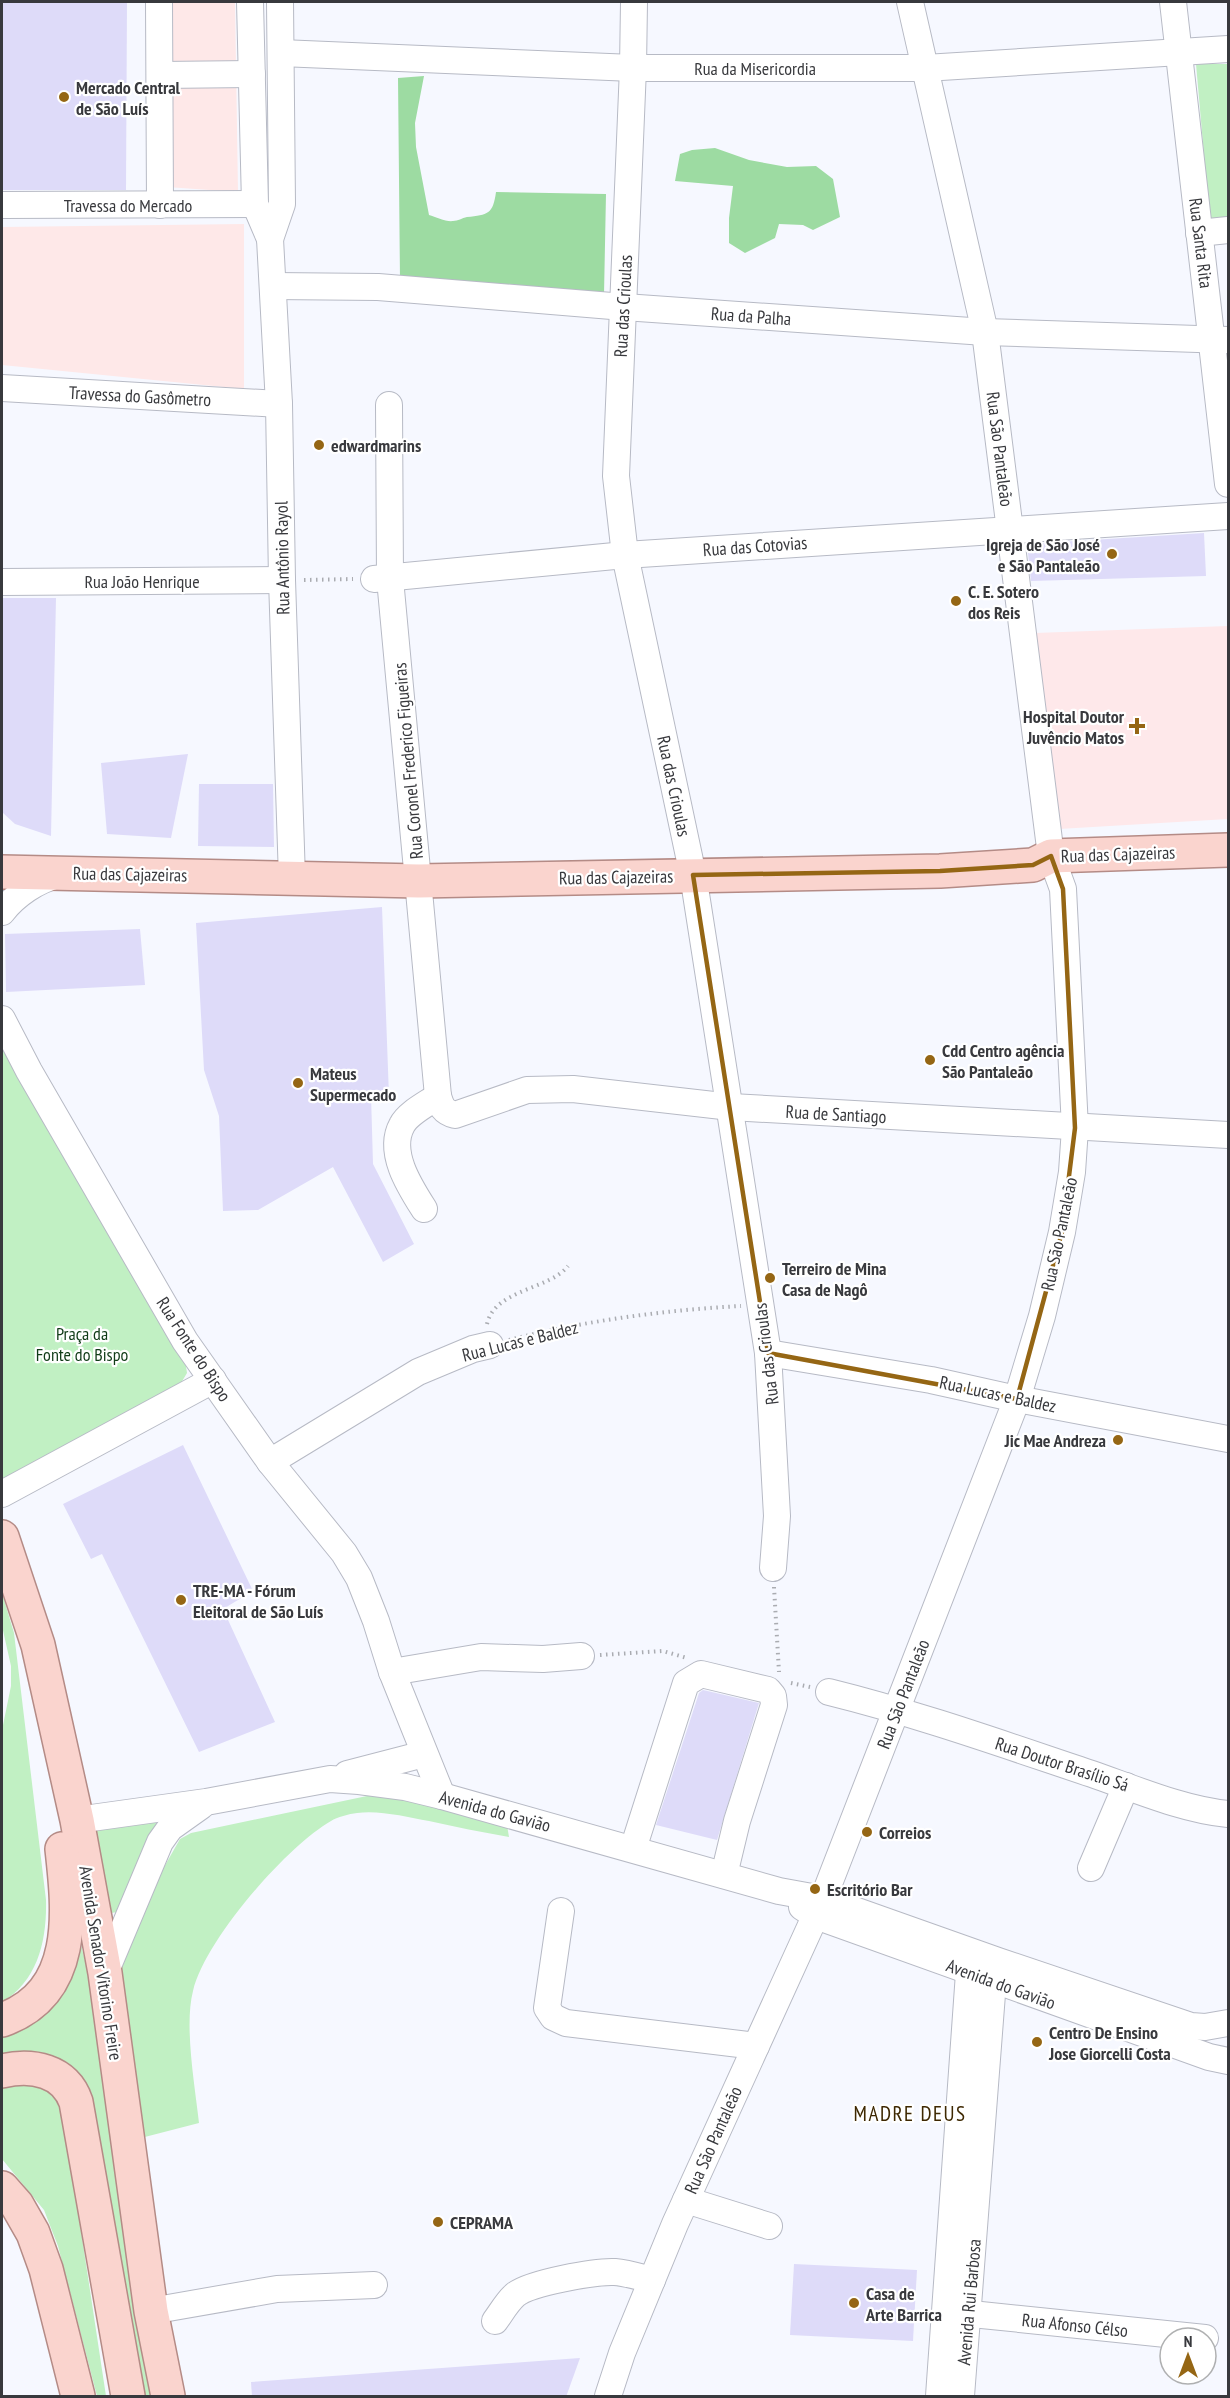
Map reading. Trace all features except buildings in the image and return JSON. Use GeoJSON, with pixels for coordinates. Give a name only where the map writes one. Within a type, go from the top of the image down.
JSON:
{"type":"FeatureCollection","features":[{"type":"Feature","properties":{"kind":"main road"},"geometry":{"type":"LineString","coordinates":[[2,849],[16,858],[68,874]]}},
{"type":"Feature","properties":{"kind":"main road","name":"Rua das Cajazeiras"},"geometry":{"type":"LineString","coordinates":[[2,872],[419,881],[963,869],[1033,865],[1051,856],[1228,850]]}},
{"type":"Feature","properties":{"kind":"main road","name":"Avenida Senador Vitorino Freire"},"geometry":{"type":"LineString","coordinates":[[2,1537],[38,1645],[77,1820],[105,1973],[151,2311],[168,2397]]}},
{"type":"Feature","properties":{"kind":"main road"},"geometry":{"type":"LineString","coordinates":[[2,2020],[29,2004],[50,1981],[57,1968],[66,1938],[68,1903],[45,1683]]}},
{"type":"Feature","properties":{"kind":"main road"},"geometry":{"type":"LineString","coordinates":[[2,2071],[38,2069],[54,2074],[72,2091],[76,2102],[128,2397]]}},
{"type":"Feature","properties":{"kind":"main road"},"geometry":{"type":"LineString","coordinates":[[2,2188],[17,2205],[33,2233],[46,2269],[78,2397]]}},
{"type":"Feature","properties":{"kind":"street"},"geometry":{"type":"LineString","coordinates":[[159,2],[160,205]]}},
{"type":"Feature","properties":{"kind":"street","name":"Rua Antônio Rayol"},"geometry":{"type":"LineString","coordinates":[[250,2],[255,204],[270,239],[279,404],[282,580],[292,878]]}},
{"type":"Feature","properties":{"kind":"street","name":"Rua Antônio Rayol"},"geometry":{"type":"LineString","coordinates":[[270,239],[282,204],[280,2]]}},
{"type":"Feature","properties":{"kind":"street","name":"Rua das Crioulas"},"geometry":{"type":"LineString","coordinates":[[634,2],[616,476],[625,555],[693,875],[768,1353],[777,1516],[773,1568]]}},
{"type":"Feature","properties":{"kind":"street","name":"Rua São Pantaleão"},"geometry":{"type":"LineString","coordinates":[[608,2397],[622,2353],[686,2199],[820,1908],[1017,1399],[1042,1316],[1062,1232],[1072,1172],[1075,1128],[1063,890],[1051,856],[985,332],[910,2]]}},
{"type":"Feature","properties":{"kind":"street","name":"Rua Santa Rita"},"geometry":{"type":"LineString","coordinates":[[1173,2],[1199,232],[1221,340],[1228,483]]}},
{"type":"Feature","properties":{"kind":"street","name":"Rua da Misericordia"},"geometry":{"type":"LineString","coordinates":[[281,53],[633,68],[925,68],[1228,49]]}},
{"type":"Feature","properties":{"kind":"street"},"geometry":{"type":"LineString","coordinates":[[159,75],[252,74]]}},
{"type":"Feature","properties":{"kind":"street","name":"Travessa do Mercado"},"geometry":{"type":"LineString","coordinates":[[2,205],[255,204]]}},
{"type":"Feature","properties":{"kind":"street"},"geometry":{"type":"LineString","coordinates":[[1199,232],[1228,230]]}},
{"type":"Feature","properties":{"kind":"street","name":"Rua da Palha"},"geometry":{"type":"LineString","coordinates":[[273,286],[378,287],[985,332],[1221,340]]}},
{"type":"Feature","properties":{"kind":"street","name":"Travessa do Gasômetro"},"geometry":{"type":"LineString","coordinates":[[2,388],[279,404]]}},
{"type":"Feature","properties":{"kind":"street","name":"Rua Coronel Frederico Figueiras"},"geometry":{"type":"LineString","coordinates":[[389,405],[382,579],[419,881],[443,1105]]}},
{"type":"Feature","properties":{"kind":"street","name":"Rua das Cotovias"},"geometry":{"type":"LineString","coordinates":[[382,579],[625,555],[1010,528],[1228,516]]}},
{"type":"Feature","properties":{"kind":"street","name":"Rua João Henrique"},"geometry":{"type":"LineString","coordinates":[[2,582],[282,580]]}},
{"type":"Feature","properties":{"kind":"street"},"geometry":{"type":"LineString","coordinates":[[2,887],[68,874]]}},
{"type":"Feature","properties":{"kind":"street"},"geometry":{"type":"LineString","coordinates":[[2,912],[20,894],[68,874]]}},
{"type":"Feature","properties":{"kind":"street","name":"Rua Fonte do Bispo"},"geometry":{"type":"LineString","coordinates":[[2,1019],[29,1071],[185,1341],[270,1462],[349,1561],[376,1621],[392,1672],[442,1797]]}},
{"type":"Feature","properties":{"kind":"street","name":"Rua de Santiago"},"geometry":{"type":"LineString","coordinates":[[443,1105],[455,1115],[501,1097],[527,1090],[573,1089],[731,1107],[1228,1135]]}},
{"type":"Feature","properties":{"kind":"street"},"geometry":{"type":"LineString","coordinates":[[424,1209],[407,1182],[399,1155],[398,1138],[402,1125],[417,1110],[443,1105]]}},
{"type":"Feature","properties":{"kind":"street","name":"Rua Lucas e Baldez"},"geometry":{"type":"LineString","coordinates":[[270,1462],[418,1372],[473,1349],[490,1345]]}},
{"type":"Feature","properties":{"kind":"street","name":"Rua Lucas e Baldez"},"geometry":{"type":"LineString","coordinates":[[768,1353],[931,1380],[1017,1399],[1228,1439]]}},
{"type":"Feature","properties":{"kind":"street"},"geometry":{"type":"LineString","coordinates":[[2,1494],[213,1380]]}},
{"type":"Feature","properties":{"kind":"street"},"geometry":{"type":"LineString","coordinates":[[392,1672],[481,1657],[543,1659],[581,1656]]}},
{"type":"Feature","properties":{"kind":"street"},"geometry":{"type":"LineString","coordinates":[[633,1849],[686,1683],[701,1674],[768,1690],[773,1696],[774,1705],[738,1821],[724,1875]]}},
{"type":"Feature","properties":{"kind":"street"},"geometry":{"type":"LineString","coordinates":[[829,1692],[898,1709]]}},
{"type":"Feature","properties":{"kind":"street","name":"Rua Doutor Brasílio Sá"},"geometry":{"type":"LineString","coordinates":[[898,1709],[1126,1786],[1204,1810],[1228,1814]]}},
{"type":"Feature","properties":{"kind":"street"},"geometry":{"type":"LineString","coordinates":[[330,1779],[424,1754]]}},
{"type":"Feature","properties":{"kind":"street","name":"Avenida do Gavião"},"geometry":{"type":"LineString","coordinates":[[77,1820],[206,1802],[330,1779],[380,1783],[442,1797],[779,1891],[820,1908],[1157,2028],[1209,2057],[1228,2061]]}},
{"type":"Feature","properties":{"kind":"street"},"geometry":{"type":"LineString","coordinates":[[1091,1868],[1126,1786]]}},
{"type":"Feature","properties":{"kind":"street","name":"Avenida do Gavião"},"geometry":{"type":"LineString","coordinates":[[105,1973],[160,1842],[170,1828],[206,1802]]}},
{"type":"Feature","properties":{"kind":"street"},"geometry":{"type":"LineString","coordinates":[[561,1911],[547,2008],[553,2017],[566,2023],[756,2046]]}},
{"type":"Feature","properties":{"kind":"street","name":"Avenida Rui Barbosa"},"geometry":{"type":"LineString","coordinates":[[961,2397],[957,2313],[984,1967]]}},
{"type":"Feature","properties":{"kind":"street","name":"Avenida do Gavião"},"geometry":{"type":"LineString","coordinates":[[1157,2028],[1205,2027],[1228,2023]]}},
{"type":"Feature","properties":{"kind":"street"},"geometry":{"type":"LineString","coordinates":[[686,2199],[769,2226]]}},
{"type":"Feature","properties":{"kind":"street"},"geometry":{"type":"LineString","coordinates":[[495,2321],[515,2295],[529,2287],[543,2283],[595,2273],[615,2272],[652,2280]]}},
{"type":"Feature","properties":{"kind":"street"},"geometry":{"type":"LineString","coordinates":[[151,2311],[278,2289],[374,2285]]}},
{"type":"Feature","properties":{"kind":"street","name":"Avenida Rui Barbosa"},"geometry":{"type":"LineString","coordinates":[[939,2397],[957,2313]]}},
{"type":"Feature","properties":{"kind":"street","name":"Rua Afonso Célso"},"geometry":{"type":"LineString","coordinates":[[957,2313],[1158,2333]]}},
{"type":"Feature","properties":{"kind":"path"},"geometry":{"type":"LineString","coordinates":[[282,580],[382,579]]}},
{"type":"Feature","properties":{"kind":"path"},"geometry":{"type":"LineString","coordinates":[[490,1345],[487,1322],[494,1310],[525,1289],[563,1272],[568,1266]]}},
{"type":"Feature","properties":{"kind":"path","name":"Rua Lucas e Baldez"},"geometry":{"type":"LineString","coordinates":[[490,1345],[533,1334],[660,1314],[760,1305]]}},
{"type":"Feature","properties":{"kind":"path"},"geometry":{"type":"LineString","coordinates":[[773,1568],[780,1680]]}},
{"type":"Feature","properties":{"kind":"highlighted area"},"geometry":{"type":"Polygon","coordinates":[[[1051,856],[1063,889],[1075,1128],[1062,1232],[1017,1399],[768,1353],[693,875],[940,871],[1033,865],[1051,856]]]}},
{"type":"Feature","properties":{"kind":"shaded area"},"geometry":{"type":"Polygon","coordinates":[[[170,2],[235,2],[238,192],[167,187],[170,2]]]}},
{"type":"Feature","properties":{"kind":"shaded area"},"geometry":{"type":"Polygon","coordinates":[[[244,224],[244,389],[2,365],[2,227],[244,224]]]}},
{"type":"Feature","properties":{"kind":"shaded area","name":"Hospital Doutor Juvêncio Matos"},"geometry":{"type":"Polygon","coordinates":[[[1228,626],[1228,819],[1059,829],[1035,633],[1228,626]]]}},
{"type":"Feature","properties":{"kind":"green space"},"geometry":{"type":"Polygon","coordinates":[[[1196,64],[1228,64],[1228,221],[1210,223],[1196,64]]]}},
{"type":"Feature","properties":{"kind":"green space"},"geometry":{"type":"Polygon","coordinates":[[[424,76],[415,123],[416,147],[429,215],[457,221],[485,214],[493,205],[496,192],[606,194],[604,295],[400,280],[398,78],[424,76]]]}},
{"type":"Feature","properties":{"kind":"green space"},"geometry":{"type":"Polygon","coordinates":[[[715,148],[749,160],[787,167],[816,166],[833,179],[840,217],[813,230],[803,225],[779,224],[775,238],[745,253],[729,243],[733,186],[675,181],[680,154],[692,150],[715,148]]]}},
{"type":"Feature","properties":{"kind":"green space","name":"Praça da Fonte do Bispo"},"geometry":{"type":"Polygon","coordinates":[[[2,1038],[185,1360],[187,1373],[181,1383],[2,1480],[2,1038]]]}},
{"type":"Feature","properties":{"kind":"green space"},"geometry":{"type":"Polygon","coordinates":[[[2,1593],[14,1633],[46,1915],[42,1944],[32,1971],[24,1983],[2,2002],[2,1730],[11,1686],[11,1666],[2,1626],[2,1593]]]}},
{"type":"Feature","properties":{"kind":"green space"},"geometry":{"type":"Polygon","coordinates":[[[367,1796],[392,1796],[507,1825],[509,1837],[402,1816],[375,1812],[357,1813],[331,1821],[292,1851],[230,1922],[213,1947],[193,1991],[190,2021],[191,2056],[199,2123],[137,2139],[116,1970],[143,1904],[180,1839],[191,1833],[367,1796]]]}},
{"type":"Feature","properties":{"kind":"green space"},"geometry":{"type":"Polygon","coordinates":[[[155,1820],[160,1824],[119,1912],[110,1913],[95,1831],[155,1820]]]}},
{"type":"Feature","properties":{"kind":"green space"},"geometry":{"type":"Polygon","coordinates":[[[76,1925],[87,1969],[139,2323],[154,2396],[138,2396],[91,2091],[82,2079],[63,2065],[41,2059],[2,2056],[2,2035],[76,1925]]]}},
{"type":"Feature","properties":{"kind":"green space"},"geometry":{"type":"Polygon","coordinates":[[[37,2079],[61,2099],[106,2396],[97,2396],[58,2246],[44,2210],[2,2159],[2,2081],[37,2079]]]}},
{"type":"Feature","properties":{"kind":"place","name":"Mercado Central de São Luís"},"geometry":{"type":"Point","coordinates":[64,97]}},
{"type":"Feature","properties":{"kind":"place","name":"edwardmarins"},"geometry":{"type":"Point","coordinates":[319,445]}},
{"type":"Feature","properties":{"kind":"place","name":"Igreja de São José e São Pantaleão"},"geometry":{"type":"Point","coordinates":[1112,554]}},
{"type":"Feature","properties":{"kind":"place","name":"C. E. Sotero dos Reis"},"geometry":{"type":"Point","coordinates":[956,601]}},
{"type":"Feature","properties":{"kind":"place","name":"Hospital Doutor Juvêncio Matos"},"geometry":{"type":"Point","coordinates":[1137,726]}},
{"type":"Feature","properties":{"kind":"place","name":"Cdd Centro agência São Pantaleão"},"geometry":{"type":"Point","coordinates":[930,1060]}},
{"type":"Feature","properties":{"kind":"place","name":"Mateus Supermecado"},"geometry":{"type":"Point","coordinates":[298,1083]}},
{"type":"Feature","properties":{"kind":"place","name":"Terreiro de Mina Casa de Nagô"},"geometry":{"type":"Point","coordinates":[770,1278]}},
{"type":"Feature","properties":{"kind":"place","name":"Jic Mae Andreza"},"geometry":{"type":"Point","coordinates":[1118,1440]}},
{"type":"Feature","properties":{"kind":"place","name":"TRE-MA - Fórum Eleitoral de São Luís"},"geometry":{"type":"Point","coordinates":[181,1600]}},
{"type":"Feature","properties":{"kind":"place","name":"Correios"},"geometry":{"type":"Point","coordinates":[867,1832]}},
{"type":"Feature","properties":{"kind":"place","name":"Escritório Bar"},"geometry":{"type":"Point","coordinates":[815,1889]}},
{"type":"Feature","properties":{"kind":"place","name":"Centro De Ensino Jose Giorcelli Costa"},"geometry":{"type":"Point","coordinates":[1037,2042]}},
{"type":"Feature","properties":{"kind":"place","name":"CEPRAMA"},"geometry":{"type":"Point","coordinates":[438,2222]}},
{"type":"Feature","properties":{"kind":"place","name":"Casa de Arte Barrica"},"geometry":{"type":"Point","coordinates":[854,2303]}},
{"type":"Feature","properties":{"kind":"district","name":"MADRE DEUS"},"geometry":{"type":"Point","coordinates":[910,2113]}}]}
